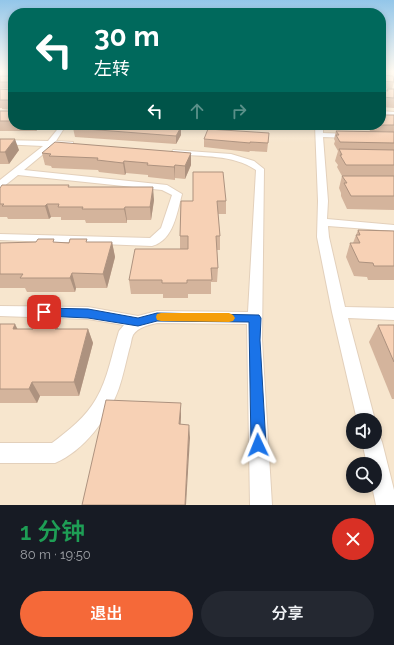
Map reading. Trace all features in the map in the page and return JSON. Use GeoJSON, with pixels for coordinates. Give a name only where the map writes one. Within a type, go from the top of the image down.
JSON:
{"type":"FeatureCollection","features":[{"type":"Feature","properties":{"kind":"lane"},"geometry":{"type":"LineString","coordinates":[[0,185],[51,143],[59,130]]}},
{"type":"Feature","properties":{"kind":"lane"},"geometry":{"type":"LineString","coordinates":[[357,136],[319,130],[323,201],[323,237],[339,312],[364,413]]}},
{"type":"Feature","properties":{"kind":"lane"},"geometry":{"type":"LineString","coordinates":[[0,142],[83,145]]}},
{"type":"Feature","properties":{"kind":"lane"},"geometry":{"type":"LineString","coordinates":[[162,151],[236,158],[251,163],[260,169],[254,340],[260,505]]}},
{"type":"Feature","properties":{"kind":"lane"},"geometry":{"type":"LineString","coordinates":[[0,237],[152,242],[162,236],[167,229],[177,194],[170,189],[158,186],[16,172]]}},
{"type":"Feature","properties":{"kind":"lane"},"geometry":{"type":"LineString","coordinates":[[322,222],[394,228]]}},
{"type":"Feature","properties":{"kind":"lane"},"geometry":{"type":"LineString","coordinates":[[0,311],[88,314],[138,322],[157,317],[255,318]]}},
{"type":"Feature","properties":{"kind":"lane"},"geometry":{"type":"LineString","coordinates":[[339,312],[394,314]]}},
{"type":"Feature","properties":{"kind":"lane"},"geometry":{"type":"LineString","coordinates":[[0,453],[56,452],[74,438],[90,422],[102,406],[110,388],[127,331],[138,322]]}},
{"type":"Feature","properties":{"kind":"lane"},"geometry":{"type":"LineString","coordinates":[[374,449],[387,505]]}},
{"type":"Feature","properties":{"kind":"shaded area"},"geometry":{"type":"Polygon","coordinates":[[[0,96],[8,96],[8,130],[386,130],[386,96],[394,96],[394,505],[0,505],[0,96]]]}},
{"type":"Feature","properties":{"kind":"building"},"geometry":{"type":"Polygon","coordinates":[[[0,96],[8,96],[8,100],[0,100],[0,96]]]}},
{"type":"Feature","properties":{"kind":"building"},"geometry":{"type":"Polygon","coordinates":[[[386,96],[394,96],[394,98],[386,97],[386,96]]]}},
{"type":"Feature","properties":{"kind":"building"},"geometry":{"type":"Polygon","coordinates":[[[0,111],[8,111],[8,121],[0,121],[0,111]]]}},
{"type":"Feature","properties":{"kind":"building"},"geometry":{"type":"Polygon","coordinates":[[[386,115],[394,115],[394,125],[386,125],[386,115]]]}},
{"type":"Feature","properties":{"kind":"building"},"geometry":{"type":"Polygon","coordinates":[[[99,130],[179,130],[176,136],[99,130]]]}},
{"type":"Feature","properties":{"kind":"building"},"geometry":{"type":"Polygon","coordinates":[[[208,130],[269,133],[268,143],[204,139],[208,130]]]}},
{"type":"Feature","properties":{"kind":"building"},"geometry":{"type":"Polygon","coordinates":[[[336,131],[394,132],[394,143],[340,142],[336,135],[339,135],[336,131]]]}},
{"type":"Feature","properties":{"kind":"building"},"geometry":{"type":"Polygon","coordinates":[[[0,139],[15,139],[5,152],[0,152],[0,139]]]}},
{"type":"Feature","properties":{"kind":"building"},"geometry":{"type":"Polygon","coordinates":[[[55,142],[191,153],[185,166],[175,165],[174,167],[147,165],[148,163],[124,161],[123,163],[97,160],[98,158],[49,156],[51,154],[42,153],[55,142]]]}},
{"type":"Feature","properties":{"kind":"building"},"geometry":{"type":"Polygon","coordinates":[[[339,149],[394,150],[394,165],[346,165],[340,155],[342,155],[339,149]]]}},
{"type":"Feature","properties":{"kind":"building"},"geometry":{"type":"Polygon","coordinates":[[[193,172],[223,172],[226,201],[217,201],[220,236],[216,236],[218,268],[211,268],[212,280],[187,280],[187,283],[162,283],[162,280],[129,280],[135,249],[188,249],[188,236],[180,236],[181,201],[193,201],[193,172]]]}},
{"type":"Feature","properties":{"kind":"building"},"geometry":{"type":"Polygon","coordinates":[[[342,176],[394,176],[394,196],[351,196],[344,183],[347,183],[342,176]]]}},
{"type":"Feature","properties":{"kind":"building"},"geometry":{"type":"Polygon","coordinates":[[[2,185],[153,187],[150,207],[125,207],[124,209],[82,209],[83,207],[58,207],[59,204],[47,204],[45,206],[2,206],[4,204],[0,204],[0,188],[2,185]]]}},
{"type":"Feature","properties":{"kind":"building"},"geometry":{"type":"Polygon","coordinates":[[[358,230],[394,231],[394,266],[374,266],[373,263],[359,262],[350,243],[360,243],[356,235],[360,235],[358,230]]]}},
{"type":"Feature","properties":{"kind":"building"},"geometry":{"type":"Polygon","coordinates":[[[38,239],[54,239],[53,242],[69,243],[70,239],[87,239],[86,242],[112,242],[103,274],[72,273],[70,278],[20,278],[23,274],[0,274],[0,243],[36,242],[38,239]]]}},
{"type":"Feature","properties":{"kind":"building"},"geometry":{"type":"Polygon","coordinates":[[[35,323],[56,323],[55,329],[88,329],[74,382],[32,382],[29,389],[0,389],[0,324],[15,324],[13,329],[33,329],[35,323]]]}},
{"type":"Feature","properties":{"kind":"building"},"geometry":{"type":"Polygon","coordinates":[[[378,325],[394,325],[394,362],[378,325]]]}},
{"type":"Feature","properties":{"kind":"building"},"geometry":{"type":"Polygon","coordinates":[[[106,400],[181,403],[179,424],[189,425],[185,505],[82,505],[106,400]]]}},
{"type":"Feature","properties":{"kind":"slow traffic"},"geometry":{"type":"LineString","coordinates":[[161,317],[229,318]]}},
{"type":"Feature","properties":{"kind":"route"},"geometry":{"type":"LineString","coordinates":[[44,312],[88,314],[138,322],[147,318],[157,317],[255,318],[254,340],[258,445]]}}]}
